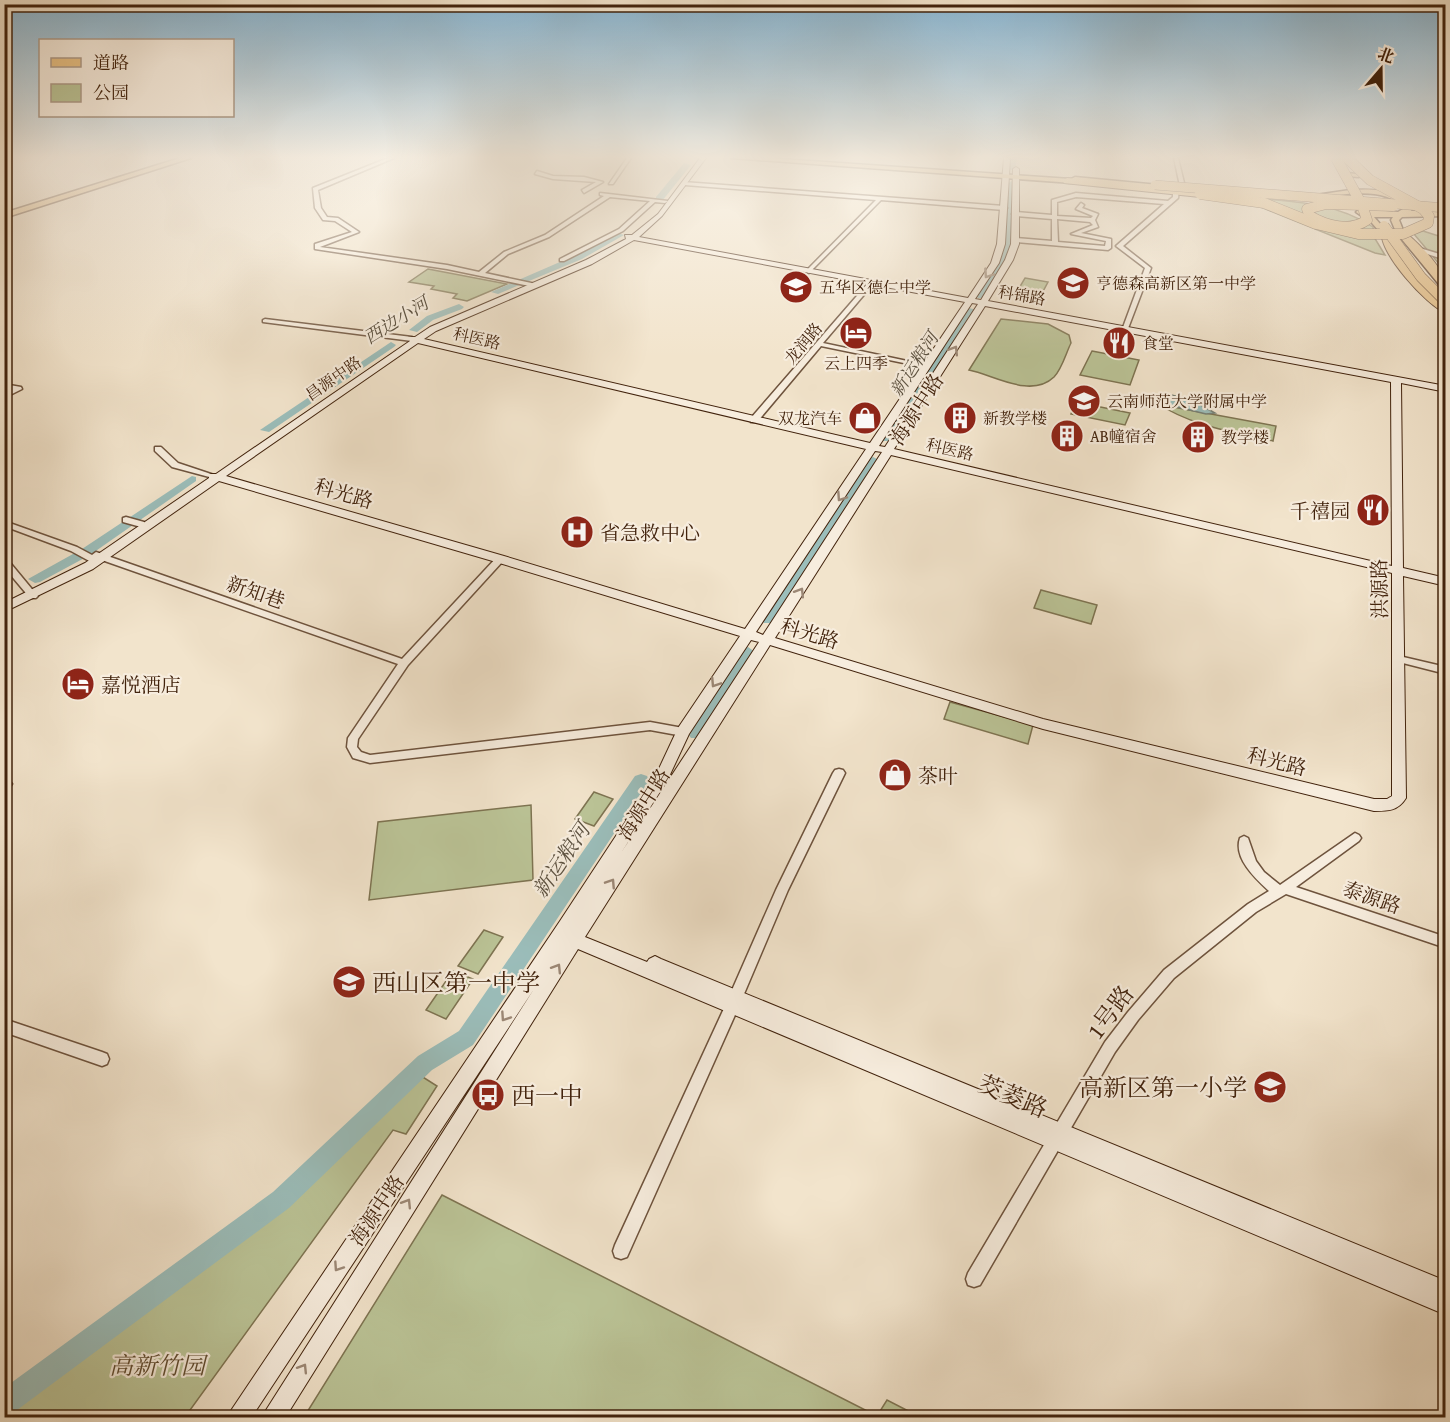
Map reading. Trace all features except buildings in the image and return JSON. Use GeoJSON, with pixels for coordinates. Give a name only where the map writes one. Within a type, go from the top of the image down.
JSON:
{"type":"FeatureCollection","features":[{"type":"Feature","properties":{"kind":"highway"},"geometry":{"type":"LineString","coordinates":[[1317,224],[1357,232],[1401,233],[1417,230],[1426,224]]}},
{"type":"Feature","properties":{"kind":"highway"},"geometry":{"type":"LineString","coordinates":[[1334,224],[1361,224]]}},
{"type":"Feature","properties":{"kind":"highway"},"geometry":{"type":"LineString","coordinates":[[1382,224],[1415,271],[1446,307]]}},
{"type":"Feature","properties":{"kind":"highway"},"geometry":{"type":"LineString","coordinates":[[1392,224],[1424,271],[1446,290]]}},
{"type":"Feature","properties":{"kind":"highway"},"geometry":{"type":"LineString","coordinates":[[1385,233],[1386,241],[1418,284],[1446,307]]}},
{"type":"Feature","properties":{"kind":"highway"},"geometry":{"type":"LineString","coordinates":[[1402,234],[1442,279],[1446,290]]}},
{"type":"Feature","properties":{"kind":"main road","name":"昌源中路"},"geometry":{"type":"LineString","coordinates":[[630,238],[645,224]]}},
{"type":"Feature","properties":{"kind":"main road","name":"昌源中路"},"geometry":{"type":"LineString","coordinates":[[4,603],[96,558],[415,340],[450,321],[532,284],[599,257],[648,224]]}},
{"type":"Feature","properties":{"kind":"main road","name":"海源中路"},"geometry":{"type":"LineString","coordinates":[[272,1418],[570,933],[662,777],[683,732],[970,301],[999,253],[1002,224]]}},
{"type":"Feature","properties":{"kind":"main road","name":"海源中路"},"geometry":{"type":"LineString","coordinates":[[237,1418],[768,641],[1009,260],[1015,240],[1015,224]]}},
{"type":"Feature","properties":{"kind":"main road"},"geometry":{"type":"LineString","coordinates":[[1378,224],[1419,281],[1446,307]]}},
{"type":"Feature","properties":{"kind":"main road"},"geometry":{"type":"LineString","coordinates":[[1397,224],[1446,290]]}},
{"type":"Feature","properties":{"kind":"main road"},"geometry":{"type":"LineString","coordinates":[[1385,233],[1390,231],[1402,234]]}},
{"type":"Feature","properties":{"kind":"main road","name":"科锦路"},"geometry":{"type":"LineString","coordinates":[[630,238],[1446,389]]}},
{"type":"Feature","properties":{"kind":"main road","name":"科医路"},"geometry":{"type":"LineString","coordinates":[[415,340],[1446,582]]}},
{"type":"Feature","properties":{"kind":"main road","name":"洪源路"},"geometry":{"type":"LineString","coordinates":[[1396,380],[1399,798]]}},
{"type":"Feature","properties":{"kind":"main road","name":"昌源中路"},"geometry":{"type":"LineString","coordinates":[[96,558],[140,524],[216,476]]}},
{"type":"Feature","properties":{"kind":"main road","name":"科光路"},"geometry":{"type":"LineString","coordinates":[[216,476],[500,559],[1043,724],[1374,805],[1390,805],[1399,798]]}},
{"type":"Feature","properties":{"kind":"main road","name":"昌源中路"},"geometry":{"type":"LineString","coordinates":[[4,608],[28,590]]}},
{"type":"Feature","properties":{"kind":"main road","name":"茭菱路"},"geometry":{"type":"LineString","coordinates":[[570,933],[1056,1137],[1446,1305]]}},
{"type":"Feature","properties":{"kind":"main road","name":"茭菱路"},"geometry":{"type":"LineString","coordinates":[[1056,1137],[1446,1292]]}},
{"type":"Feature","properties":{"kind":"street"},"geometry":{"type":"LineString","coordinates":[[344,224],[356,232],[317,246],[317,248],[481,273],[532,284]]}},
{"type":"Feature","properties":{"kind":"street"},"geometry":{"type":"LineString","coordinates":[[481,273],[506,253],[547,236],[565,224]]}},
{"type":"Feature","properties":{"kind":"street"},"geometry":{"type":"LineString","coordinates":[[562,260],[621,230],[627,224]]}},
{"type":"Feature","properties":{"kind":"street"},"geometry":{"type":"LineString","coordinates":[[809,271],[854,224]]}},
{"type":"Feature","properties":{"kind":"street"},"geometry":{"type":"LineString","coordinates":[[1054,224],[1055,243]]}},
{"type":"Feature","properties":{"kind":"street"},"geometry":{"type":"LineString","coordinates":[[1096,224],[1094,228],[1078,230],[1074,234],[1105,238],[1109,240],[1110,245]]}},
{"type":"Feature","properties":{"kind":"street"},"geometry":{"type":"LineString","coordinates":[[1015,240],[1108,248],[1136,224]]}},
{"type":"Feature","properties":{"kind":"street"},"geometry":{"type":"LineString","coordinates":[[1119,246],[1142,224]]}},
{"type":"Feature","properties":{"kind":"street"},"geometry":{"type":"LineString","coordinates":[[1402,234],[1414,241],[1423,251],[1442,279]]}},
{"type":"Feature","properties":{"kind":"street"},"geometry":{"type":"LineString","coordinates":[[1110,245],[1119,246],[1148,268],[1125,330]]}},
{"type":"Feature","properties":{"kind":"street"},"geometry":{"type":"LineString","coordinates":[[1423,251],[1446,258]]}},
{"type":"Feature","properties":{"kind":"street","name":"龙润路"},"geometry":{"type":"LineString","coordinates":[[754,420],[871,283]]}},
{"type":"Feature","properties":{"kind":"street"},"geometry":{"type":"LineString","coordinates":[[265,321],[415,340]]}},
{"type":"Feature","properties":{"kind":"street"},"geometry":{"type":"LineString","coordinates":[[819,344],[926,368]]}},
{"type":"Feature","properties":{"kind":"street"},"geometry":{"type":"LineString","coordinates":[[4,386],[18,389],[4,396]]}},
{"type":"Feature","properties":{"kind":"street"},"geometry":{"type":"LineString","coordinates":[[158,449],[171,462],[216,476]]}},
{"type":"Feature","properties":{"kind":"street"},"geometry":{"type":"LineString","coordinates":[[126,519],[140,524]]}},
{"type":"Feature","properties":{"kind":"street","name":"新知巷"},"geometry":{"type":"LineString","coordinates":[[4,523],[74,549],[78,554],[96,558],[404,663]]}},
{"type":"Feature","properties":{"kind":"street"},"geometry":{"type":"LineString","coordinates":[[500,559],[404,663],[353,738],[352,747],[357,755],[370,759],[650,726],[683,732]]}},
{"type":"Feature","properties":{"kind":"street"},"geometry":{"type":"LineString","coordinates":[[4,561],[28,590]]}},
{"type":"Feature","properties":{"kind":"street"},"geometry":{"type":"LineString","coordinates":[[1399,659],[1446,671]]}},
{"type":"Feature","properties":{"kind":"street"},"geometry":{"type":"LineString","coordinates":[[621,1251],[782,890],[839,773]]}},
{"type":"Feature","properties":{"kind":"street","name":"1号路"},"geometry":{"type":"LineString","coordinates":[[974,1279],[1110,1047],[1132,1016],[1169,974],[1252,908],[1282,890],[1355,838]]}},
{"type":"Feature","properties":{"kind":"street"},"geometry":{"type":"LineString","coordinates":[[1244,841],[1247,859],[1252,868],[1282,890]]}},
{"type":"Feature","properties":{"kind":"street","name":"泰源路"},"geometry":{"type":"LineString","coordinates":[[1282,890],[1446,943]]}},
{"type":"Feature","properties":{"kind":"street"},"geometry":{"type":"LineString","coordinates":[[4,1025],[102,1059]]}},
{"type":"Feature","properties":{"kind":"green space"},"geometry":{"type":"Polygon","coordinates":[[[1303,224],[1368,224],[1373,227],[1374,237],[1385,255],[1303,224]]]}},
{"type":"Feature","properties":{"kind":"green space"},"geometry":{"type":"Polygon","coordinates":[[[1423,231],[1445,238],[1441,246],[1445,251],[1445,271],[1414,234],[1423,231]]]}},
{"type":"Feature","properties":{"kind":"green space"},"geometry":{"type":"Polygon","coordinates":[[[428,269],[507,284],[467,301],[453,298],[457,294],[431,289],[434,286],[409,282],[428,269]]]}},
{"type":"Feature","properties":{"kind":"green space"},"geometry":{"type":"Polygon","coordinates":[[[1025,278],[1048,282],[1039,299],[1015,295],[1025,278]]]}},
{"type":"Feature","properties":{"kind":"green space"},"geometry":{"type":"Polygon","coordinates":[[[1001,319],[1048,324],[1069,335],[1071,343],[1054,377],[1035,386],[1024,386],[969,370],[1001,319]]]}},
{"type":"Feature","properties":{"kind":"green space"},"geometry":{"type":"Polygon","coordinates":[[[1092,351],[1139,360],[1130,385],[1080,375],[1092,351]]]}},
{"type":"Feature","properties":{"kind":"green space"},"geometry":{"type":"Polygon","coordinates":[[[1158,400],[1173,407],[1276,426],[1273,441],[1198,423],[1170,411],[1157,403],[1158,400]]]}},
{"type":"Feature","properties":{"kind":"green space"},"geometry":{"type":"Polygon","coordinates":[[[1076,402],[1130,413],[1125,425],[1071,414],[1076,402]]]}},
{"type":"Feature","properties":{"kind":"green space"},"geometry":{"type":"Polygon","coordinates":[[[1041,590],[1097,605],[1091,624],[1034,608],[1041,590]]]}},
{"type":"Feature","properties":{"kind":"green space"},"geometry":{"type":"Polygon","coordinates":[[[950,702],[1033,725],[1028,744],[944,719],[950,702]]]}},
{"type":"Feature","properties":{"kind":"green space"},"geometry":{"type":"Polygon","coordinates":[[[594,792],[613,799],[594,826],[575,819],[594,792]]]}},
{"type":"Feature","properties":{"kind":"green space"},"geometry":{"type":"Polygon","coordinates":[[[531,805],[533,880],[369,900],[378,822],[531,805]]]}},
{"type":"Feature","properties":{"kind":"green space"},"geometry":{"type":"Polygon","coordinates":[[[484,930],[503,937],[478,974],[458,966],[484,930]]]}},
{"type":"Feature","properties":{"kind":"green space"},"geometry":{"type":"Polygon","coordinates":[[[453,971],[473,979],[446,1019],[426,1010],[453,971]]]}},
{"type":"Feature","properties":{"kind":"green space","name":"高新竹园"},"geometry":{"type":"Polygon","coordinates":[[[418,1074],[437,1086],[406,1134],[393,1130],[185,1417],[5,1417],[290,1196],[418,1074]]]}},
{"type":"Feature","properties":{"kind":"green space"},"geometry":{"type":"Polygon","coordinates":[[[442,1195],[877,1416],[887,1400],[920,1417],[304,1417],[442,1195]]]}},
{"type":"Feature","properties":{"kind":"water"},"geometry":{"type":"Polygon","coordinates":[[[1163,393],[1192,400],[1215,413],[1206,414],[1161,403],[1158,396],[1163,393]]]}},
{"type":"Feature","properties":{"kind":"waterway","name":"新运粮河"},"geometry":{"type":"LineString","coordinates":[[981,296],[1007,251],[1009,224]]}},
{"type":"Feature","properties":{"kind":"waterway","name":"西边小河"},"geometry":{"type":"LineString","coordinates":[[495,292],[579,257],[620,235]]}},
{"type":"Feature","properties":{"kind":"waterway","name":"西边小河"},"geometry":{"type":"LineString","coordinates":[[414,330],[430,318],[459,307]]}},
{"type":"Feature","properties":{"kind":"waterway","name":"新运粮河"},"geometry":{"type":"LineString","coordinates":[[887,439],[972,310]]}},
{"type":"Feature","properties":{"kind":"waterway","name":"西边小河"},"geometry":{"type":"LineString","coordinates":[[265,430],[391,345]]}},
{"type":"Feature","properties":{"kind":"waterway","name":"新运粮河"},"geometry":{"type":"LineString","coordinates":[[769,620],[873,460]]}},
{"type":"Feature","properties":{"kind":"waterway","name":"西边小河"},"geometry":{"type":"LineString","coordinates":[[35,579],[86,552],[192,479]]}},
{"type":"Feature","properties":{"kind":"waterway","name":"新运粮河"},"geometry":{"type":"LineString","coordinates":[[696,734],[748,652]]}},
{"type":"Feature","properties":{"kind":"waterway"},"geometry":{"type":"LineString","coordinates":[[4,1404],[281,1200],[425,1063],[466,1038],[641,780]]}},
{"type":"Feature","properties":{"kind":"place","name":"亨德森高新区第一中学"},"geometry":{"type":"Point","coordinates":[1073,283]}},
{"type":"Feature","properties":{"kind":"place","name":"五华区德仁中学"},"geometry":{"type":"Point","coordinates":[796,287]}},
{"type":"Feature","properties":{"kind":"place","name":"云上四季"},"geometry":{"type":"Point","coordinates":[856,333]}},
{"type":"Feature","properties":{"kind":"place","name":"食堂"},"geometry":{"type":"Point","coordinates":[1119,343]}},
{"type":"Feature","properties":{"kind":"place","name":"云南师范大学附属中学"},"geometry":{"type":"Point","coordinates":[1084,401]}},
{"type":"Feature","properties":{"kind":"place","name":"双龙汽车"},"geometry":{"type":"Point","coordinates":[865,418]}},
{"type":"Feature","properties":{"kind":"place","name":"新教学楼"},"geometry":{"type":"Point","coordinates":[960,418]}},
{"type":"Feature","properties":{"kind":"place","name":"AB幢宿舍"},"geometry":{"type":"Point","coordinates":[1067,436]}},
{"type":"Feature","properties":{"kind":"place","name":"教学楼"},"geometry":{"type":"Point","coordinates":[1198,437]}},
{"type":"Feature","properties":{"kind":"place","name":"千禧园"},"geometry":{"type":"Point","coordinates":[1373,510]}},
{"type":"Feature","properties":{"kind":"place","name":"省急救中心"},"geometry":{"type":"Point","coordinates":[577,532]}},
{"type":"Feature","properties":{"kind":"place","name":"嘉悦酒店"},"geometry":{"type":"Point","coordinates":[78,684]}},
{"type":"Feature","properties":{"kind":"place","name":"茶叶"},"geometry":{"type":"Point","coordinates":[895,775]}},
{"type":"Feature","properties":{"kind":"place","name":"西山区第一中学"},"geometry":{"type":"Point","coordinates":[349,982]}},
{"type":"Feature","properties":{"kind":"place","name":"高新区第一小学"},"geometry":{"type":"Point","coordinates":[1270,1087]}},
{"type":"Feature","properties":{"kind":"place","name":"西一中"},"geometry":{"type":"Point","coordinates":[488,1095]}}]}
